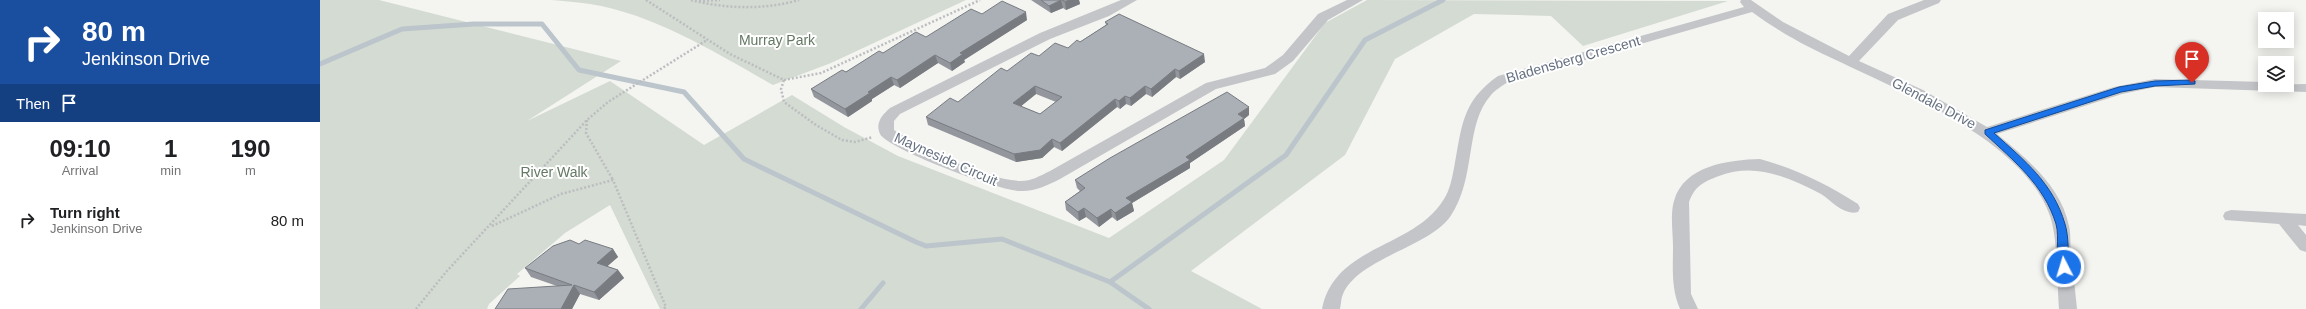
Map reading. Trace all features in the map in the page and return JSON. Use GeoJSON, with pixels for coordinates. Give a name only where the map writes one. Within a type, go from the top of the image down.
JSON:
{"type":"FeatureCollection","features":[{"type":"Feature","properties":{"kind":"street","name":"Mayneside Circuit"},"geometry":{"type":"LineString","coordinates":[[1131,0],[1094,18],[1045,36],[909,104],[887,119],[885,126],[887,133],[966,171],[1006,185],[1032,185],[1055,175],[1210,86],[1270,71],[1288,58],[1323,17],[1357,0]]}},
{"type":"Feature","properties":{"kind":"street"},"geometry":{"type":"LineString","coordinates":[[1851,62],[1893,17],[1935,0]]}},
{"type":"Feature","properties":{"kind":"street","name":"Glendale Drive"},"geometry":{"type":"LineString","coordinates":[[1748,4],[1786,30],[1851,62],[1935,100],[1988,132],[2035,175],[2051,202],[2061,225],[2068,309]]}},
{"type":"Feature","properties":{"kind":"street","name":"Bladensberg Crescent"},"geometry":{"type":"LineString","coordinates":[[1331,309],[1333,294],[1348,276],[1430,225],[1452,204],[1474,106],[1485,90],[1494,83],[1503,78],[1748,4]]}},
{"type":"Feature","properties":{"kind":"street"},"geometry":{"type":"LineString","coordinates":[[1988,132],[2119,90],[2155,83],[2192,83],[2306,88]]}},
{"type":"Feature","properties":{"kind":"street"},"geometry":{"type":"LineString","coordinates":[[1690,309],[1682,294],[1680,202],[1687,188],[1696,179],[1732,165],[1747,163],[1765,165],[1786,172],[1827,191],[1852,208]]}},
{"type":"Feature","properties":{"kind":"street"},"geometry":{"type":"LineString","coordinates":[[2231,216],[2306,220]]}},
{"type":"Feature","properties":{"kind":"street"},"geometry":{"type":"LineString","coordinates":[[2284,220],[2306,246]]}},
{"type":"Feature","properties":{"kind":"path"},"geometry":{"type":"LineString","coordinates":[[646,0],[707,40],[762,72],[784,80],[821,73],[980,0]]}},
{"type":"Feature","properties":{"kind":"path"},"geometry":{"type":"LineString","coordinates":[[691,0],[707,4],[775,6],[789,4],[799,0]]}},
{"type":"Feature","properties":{"kind":"path"},"geometry":{"type":"LineString","coordinates":[[694,1],[720,0]]}},
{"type":"Feature","properties":{"kind":"path"},"geometry":{"type":"LineString","coordinates":[[416,309],[446,272],[490,227],[587,120],[608,102],[687,51],[707,40]]}},
{"type":"Feature","properties":{"kind":"path"},"geometry":{"type":"LineString","coordinates":[[784,80],[781,89],[784,102],[840,140],[856,142],[887,133]]}},
{"type":"Feature","properties":{"kind":"path"},"geometry":{"type":"LineString","coordinates":[[587,120],[586,133],[613,180],[666,307],[663,309]]}},
{"type":"Feature","properties":{"kind":"path"},"geometry":{"type":"LineString","coordinates":[[490,227],[533,205],[561,194],[613,180]]}},
{"type":"Feature","properties":{"kind":"green space","name":"River Walk"},"geometry":{"type":"Polygon","coordinates":[[[320,0],[379,0],[621,61],[527,121],[610,81],[704,145],[792,95],[844,127],[898,156],[1109,238],[1224,160],[1325,23],[1367,0],[1728,1],[1583,46],[1551,16],[1474,14],[1395,59],[1345,155],[1191,271],[1262,309],[660,309],[610,205],[565,233],[517,274],[520,276],[489,304],[487,309],[320,309],[320,0]]]}},
{"type":"Feature","properties":{"kind":"green space","name":"Murray Park"},"geometry":{"type":"Polygon","coordinates":[[[551,0],[966,0],[831,63],[773,85],[708,48],[662,26],[614,9],[590,4],[551,0]]]}},
{"type":"Feature","properties":{"kind":"building"},"geometry":{"type":"Polygon","coordinates":[[[1041,0],[1061,0],[1049,6],[1041,0]]]}},
{"type":"Feature","properties":{"kind":"building"},"geometry":{"type":"Polygon","coordinates":[[[1002,1],[1026,12],[960,53],[963,54],[950,63],[935,55],[897,80],[891,77],[845,109],[811,89],[842,70],[846,72],[879,51],[883,53],[916,32],[926,37],[971,9],[982,14],[1002,1]]]}},
{"type":"Feature","properties":{"kind":"building"},"geometry":{"type":"Polygon","coordinates":[[[1119,14],[1204,54],[1179,71],[1175,69],[1151,89],[1145,86],[1130,98],[1125,96],[1119,101],[1115,99],[1060,143],[1052,139],[1040,150],[1014,154],[926,117],[950,98],[958,102],[1001,68],[1007,71],[1031,53],[1039,56],[1055,43],[1068,48],[1077,40],[1080,42],[1108,24],[1105,22],[1119,14]],[[1035,86],[1013,103],[1040,114],[1062,97],[1035,86]]]}},
{"type":"Feature","properties":{"kind":"building"},"geometry":{"type":"Polygon","coordinates":[[[1227,92],[1249,107],[1238,114],[1244,118],[1186,157],[1190,160],[1126,198],[1132,202],[1115,213],[1111,209],[1097,218],[1084,208],[1078,212],[1065,202],[1085,188],[1075,180],[1110,158],[1227,92]]]}},
{"type":"Feature","properties":{"kind":"building"},"geometry":{"type":"Polygon","coordinates":[[[570,240],[579,244],[585,240],[613,249],[597,263],[618,270],[594,292],[574,285],[561,309],[495,309],[508,289],[572,285],[525,268],[553,246],[570,240]]]}},
{"type":"Feature","properties":{"kind":"waterway"},"geometry":{"type":"LineString","coordinates":[[1110,282],[1286,155],[1365,40],[1443,0]]}},
{"type":"Feature","properties":{"kind":"waterway"},"geometry":{"type":"LineString","coordinates":[[320,64],[402,29],[474,24],[542,24],[579,70],[684,92],[744,159],[916,242],[926,246],[1002,239],[1110,282]]}},
{"type":"Feature","properties":{"kind":"waterway"},"geometry":{"type":"LineString","coordinates":[[1110,282],[1149,309]]}},
{"type":"Feature","properties":{"kind":"waterway"},"geometry":{"type":"LineString","coordinates":[[861,309],[883,283]]}},
{"type":"Feature","properties":{"kind":"route"},"geometry":{"type":"LineString","coordinates":[[2064,267],[2061,225],[2051,202],[2035,175],[1988,132],[2135,86],[2155,83],[2192,83]]}}]}
